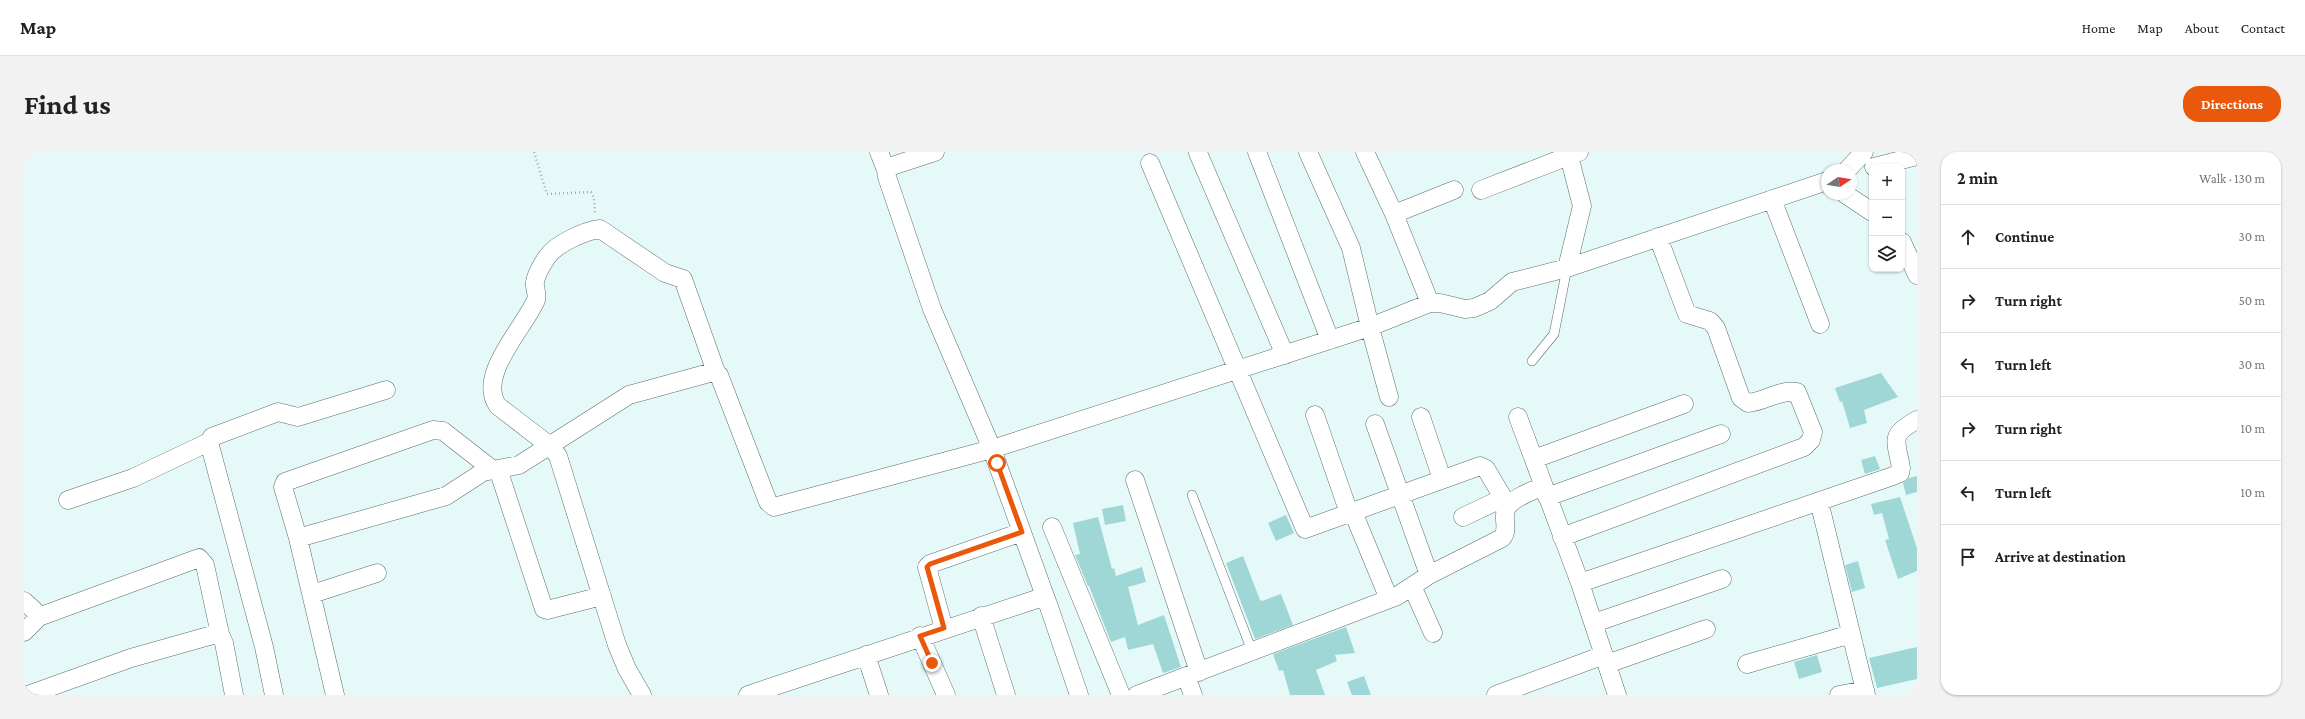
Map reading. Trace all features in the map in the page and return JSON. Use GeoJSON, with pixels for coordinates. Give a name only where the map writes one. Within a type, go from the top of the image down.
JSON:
{"type":"FeatureCollection","features":[{"type":"Feature","properties":{"kind":"street"},"geometry":{"type":"LineString","coordinates":[[879,152],[886,170],[886,177],[932,309],[992,449],[1079,695]]}},
{"type":"Feature","properties":{"kind":"street"},"geometry":{"type":"LineString","coordinates":[[886,170],[892,166],[934,152]]}},
{"type":"Feature","properties":{"kind":"street"},"geometry":{"type":"LineString","coordinates":[[1257,152],[1330,340]]}},
{"type":"Feature","properties":{"kind":"street"},"geometry":{"type":"LineString","coordinates":[[1308,152],[1351,248],[1389,397]]}},
{"type":"Feature","properties":{"kind":"street"},"geometry":{"type":"LineString","coordinates":[[1365,152],[1394,214],[1430,303]]}},
{"type":"Feature","properties":{"kind":"street"},"geometry":{"type":"LineString","coordinates":[[1853,164],[1864,152]]}},
{"type":"Feature","properties":{"kind":"street"},"geometry":{"type":"LineString","coordinates":[[1198,153],[1285,355]]}},
{"type":"Feature","properties":{"kind":"street"},"geometry":{"type":"LineString","coordinates":[[1481,190],[1573,153],[1582,206],[1567,268]]}},
{"type":"Feature","properties":{"kind":"street"},"geometry":{"type":"LineString","coordinates":[[1885,164],[1917,156]]}},
{"type":"Feature","properties":{"kind":"street"},"geometry":{"type":"LineString","coordinates":[[1137,695],[1389,599],[1429,575],[1502,538],[1506,532],[1506,502],[1483,466],[1442,479],[1309,528],[1304,527],[1239,370],[1150,163]]}},
{"type":"Feature","properties":{"kind":"street"},"geometry":{"type":"LineString","coordinates":[[1857,171],[1869,168]]}},
{"type":"Feature","properties":{"kind":"street"},"geometry":{"type":"LineString","coordinates":[[642,695],[627,669],[602,596],[560,460],[550,446],[498,406],[494,400],[491,383],[500,362],[536,300],[535,280],[547,257],[557,246],[596,229],[602,230],[665,273],[683,278],[716,372],[768,502],[774,507],[992,449],[1370,327],[1430,303],[1440,303],[1465,309],[1474,308],[1490,301],[1512,282],[1567,268],[1821,183]]}},
{"type":"Feature","properties":{"kind":"street"},"geometry":{"type":"LineString","coordinates":[[1394,214],[1454,190]]}},
{"type":"Feature","properties":{"kind":"street"},"geometry":{"type":"LineString","coordinates":[[1772,199],[1820,324]]}},
{"type":"Feature","properties":{"kind":"street"},"geometry":{"type":"LineString","coordinates":[[1854,200],[1869,210]]}},
{"type":"Feature","properties":{"kind":"street"},"geometry":{"type":"LineString","coordinates":[[1562,537],[1804,447],[1811,440],[1813,432],[1802,400],[1797,392],[1788,391],[1757,402],[1748,403],[1741,398],[1716,328],[1710,321],[1686,314],[1658,237]]}},
{"type":"Feature","properties":{"kind":"street"},"geometry":{"type":"LineString","coordinates":[[1905,249],[1917,275]]}},
{"type":"Feature","properties":{"kind":"street"},"geometry":{"type":"LineString","coordinates":[[298,538],[446,496],[478,474],[519,465],[629,395],[716,372]]}},
{"type":"Feature","properties":{"kind":"street"},"geometry":{"type":"LineString","coordinates":[[68,500],[133,478],[209,442],[212,437],[278,412],[298,417],[386,390]]}},
{"type":"Feature","properties":{"kind":"street"},"geometry":{"type":"LineString","coordinates":[[1534,459],[1684,404]]}},
{"type":"Feature","properties":{"kind":"street"},"geometry":{"type":"LineString","coordinates":[[1315,415],[1351,513],[1389,599]]}},
{"type":"Feature","properties":{"kind":"street"},"geometry":{"type":"LineString","coordinates":[[1420,417],[1442,479]]}},
{"type":"Feature","properties":{"kind":"street"},"geometry":{"type":"LineString","coordinates":[[1518,417],[1580,583],[1617,695]]}},
{"type":"Feature","properties":{"kind":"street"},"geometry":{"type":"LineString","coordinates":[[1580,583],[1900,473],[1897,434],[1900,429],[1917,420]]}},
{"type":"Feature","properties":{"kind":"street"},"geometry":{"type":"LineString","coordinates":[[1375,424],[1402,495],[1429,575]]}},
{"type":"Feature","properties":{"kind":"street"},"geometry":{"type":"LineString","coordinates":[[335,695],[298,538],[283,487],[284,482],[430,431],[443,431],[495,470],[544,609],[602,596]]}},
{"type":"Feature","properties":{"kind":"street"},"geometry":{"type":"LineString","coordinates":[[1463,517],[1721,434]]}},
{"type":"Feature","properties":{"kind":"street"},"geometry":{"type":"LineString","coordinates":[[209,442],[264,647],[274,695]]}},
{"type":"Feature","properties":{"kind":"street"},"geometry":{"type":"LineString","coordinates":[[1135,480],[1192,674],[1193,695]]}},
{"type":"Feature","properties":{"kind":"street"},"geometry":{"type":"LineString","coordinates":[[1819,501],[1865,692],[1839,695]]}},
{"type":"Feature","properties":{"kind":"street"},"geometry":{"type":"LineString","coordinates":[[1052,527],[1121,695]]}},
{"type":"Feature","properties":{"kind":"street"},"geometry":{"type":"LineString","coordinates":[[944,628],[927,567],[930,564],[1022,532]]}},
{"type":"Feature","properties":{"kind":"street"},"geometry":{"type":"LineString","coordinates":[[24,632],[42,615],[50,614],[199,558],[205,564],[220,634],[224,643],[234,695]]}},
{"type":"Feature","properties":{"kind":"street"},"geometry":{"type":"LineString","coordinates":[[312,594],[377,573]]}},
{"type":"Feature","properties":{"kind":"street"},"geometry":{"type":"LineString","coordinates":[[1594,623],[1722,580]]}},
{"type":"Feature","properties":{"kind":"street"},"geometry":{"type":"LineString","coordinates":[[1412,586],[1433,633]]}},
{"type":"Feature","properties":{"kind":"street"},"geometry":{"type":"LineString","coordinates":[[748,695],[981,616],[1040,598],[1046,599]]}},
{"type":"Feature","properties":{"kind":"street"},"geometry":{"type":"LineString","coordinates":[[24,601],[42,615]]}},
{"type":"Feature","properties":{"kind":"street"},"geometry":{"type":"LineString","coordinates":[[981,616],[1006,695]]}},
{"type":"Feature","properties":{"kind":"street"},"geometry":{"type":"LineString","coordinates":[[1496,695],[1605,659],[1706,629]]}},
{"type":"Feature","properties":{"kind":"street"},"geometry":{"type":"LineString","coordinates":[[28,695],[131,658],[220,634]]}},
{"type":"Feature","properties":{"kind":"street"},"geometry":{"type":"LineString","coordinates":[[1747,664],[1851,634]]}},
{"type":"Feature","properties":{"kind":"street"},"geometry":{"type":"LineString","coordinates":[[920,636],[946,695]]}},
{"type":"Feature","properties":{"kind":"street"},"geometry":{"type":"LineString","coordinates":[[866,655],[878,695]]}},
{"type":"Feature","properties":{"kind":"lane"},"geometry":{"type":"LineString","coordinates":[[1532,361],[1554,334],[1567,268]]}},
{"type":"Feature","properties":{"kind":"lane"},"geometry":{"type":"LineString","coordinates":[[1192,495],[1252,651]]}},
{"type":"Feature","properties":{"kind":"path"},"geometry":{"type":"LineString","coordinates":[[534,152],[547,194],[591,192],[594,198],[596,229]]}},
{"type":"Feature","properties":{"kind":"building"},"geometry":{"type":"Polygon","coordinates":[[[1881,373],[1898,397],[1864,410],[1867,423],[1850,428],[1842,401],[1840,402],[1835,388],[1881,373]]]}},
{"type":"Feature","properties":{"kind":"building"},"geometry":{"type":"Polygon","coordinates":[[[1875,456],[1880,469],[1865,474],[1861,460],[1875,456]]]}},
{"type":"Feature","properties":{"kind":"building"},"geometry":{"type":"Polygon","coordinates":[[[1917,476],[1917,492],[1906,495],[1903,483],[1909,478],[1917,476]]]}},
{"type":"Feature","properties":{"kind":"building"},"geometry":{"type":"Polygon","coordinates":[[[1900,497],[1917,548],[1917,571],[1898,579],[1885,540],[1889,539],[1882,513],[1874,515],[1871,504],[1900,497]]]}},
{"type":"Feature","properties":{"kind":"building"},"geometry":{"type":"Polygon","coordinates":[[[1123,505],[1126,521],[1105,525],[1102,509],[1123,505]]]}},
{"type":"Feature","properties":{"kind":"building"},"geometry":{"type":"Polygon","coordinates":[[[1286,515],[1294,533],[1276,541],[1268,523],[1286,515]]]}},
{"type":"Feature","properties":{"kind":"building"},"geometry":{"type":"Polygon","coordinates":[[[1098,517],[1112,569],[1114,568],[1116,576],[1142,567],[1146,582],[1128,587],[1138,625],[1164,615],[1181,667],[1163,673],[1153,644],[1128,650],[1125,637],[1111,642],[1075,555],[1080,554],[1073,523],[1098,517]]]}},
{"type":"Feature","properties":{"kind":"building"},"geometry":{"type":"Polygon","coordinates":[[[1243,556],[1260,600],[1262,601],[1281,594],[1293,625],[1255,639],[1226,563],[1243,556]]]}},
{"type":"Feature","properties":{"kind":"building"},"geometry":{"type":"Polygon","coordinates":[[[1858,561],[1865,588],[1852,592],[1845,565],[1858,561]]]}},
{"type":"Feature","properties":{"kind":"building"},"geometry":{"type":"Polygon","coordinates":[[[1346,627],[1355,653],[1335,655],[1337,661],[1316,670],[1325,695],[1290,695],[1283,670],[1279,671],[1273,654],[1346,627]]]}},
{"type":"Feature","properties":{"kind":"building"},"geometry":{"type":"Polygon","coordinates":[[[1917,647],[1917,679],[1877,688],[1869,658],[1917,647]]]}},
{"type":"Feature","properties":{"kind":"building"},"geometry":{"type":"Polygon","coordinates":[[[1817,655],[1822,672],[1799,679],[1794,662],[1817,655]]]}},
{"type":"Feature","properties":{"kind":"building"},"geometry":{"type":"Polygon","coordinates":[[[1364,676],[1371,695],[1352,695],[1347,682],[1364,676]]]}},
{"type":"Feature","properties":{"kind":"route"},"geometry":{"type":"LineString","coordinates":[[932,663],[920,636],[944,628],[927,567],[930,564],[1022,532],[997,463]]}}]}
